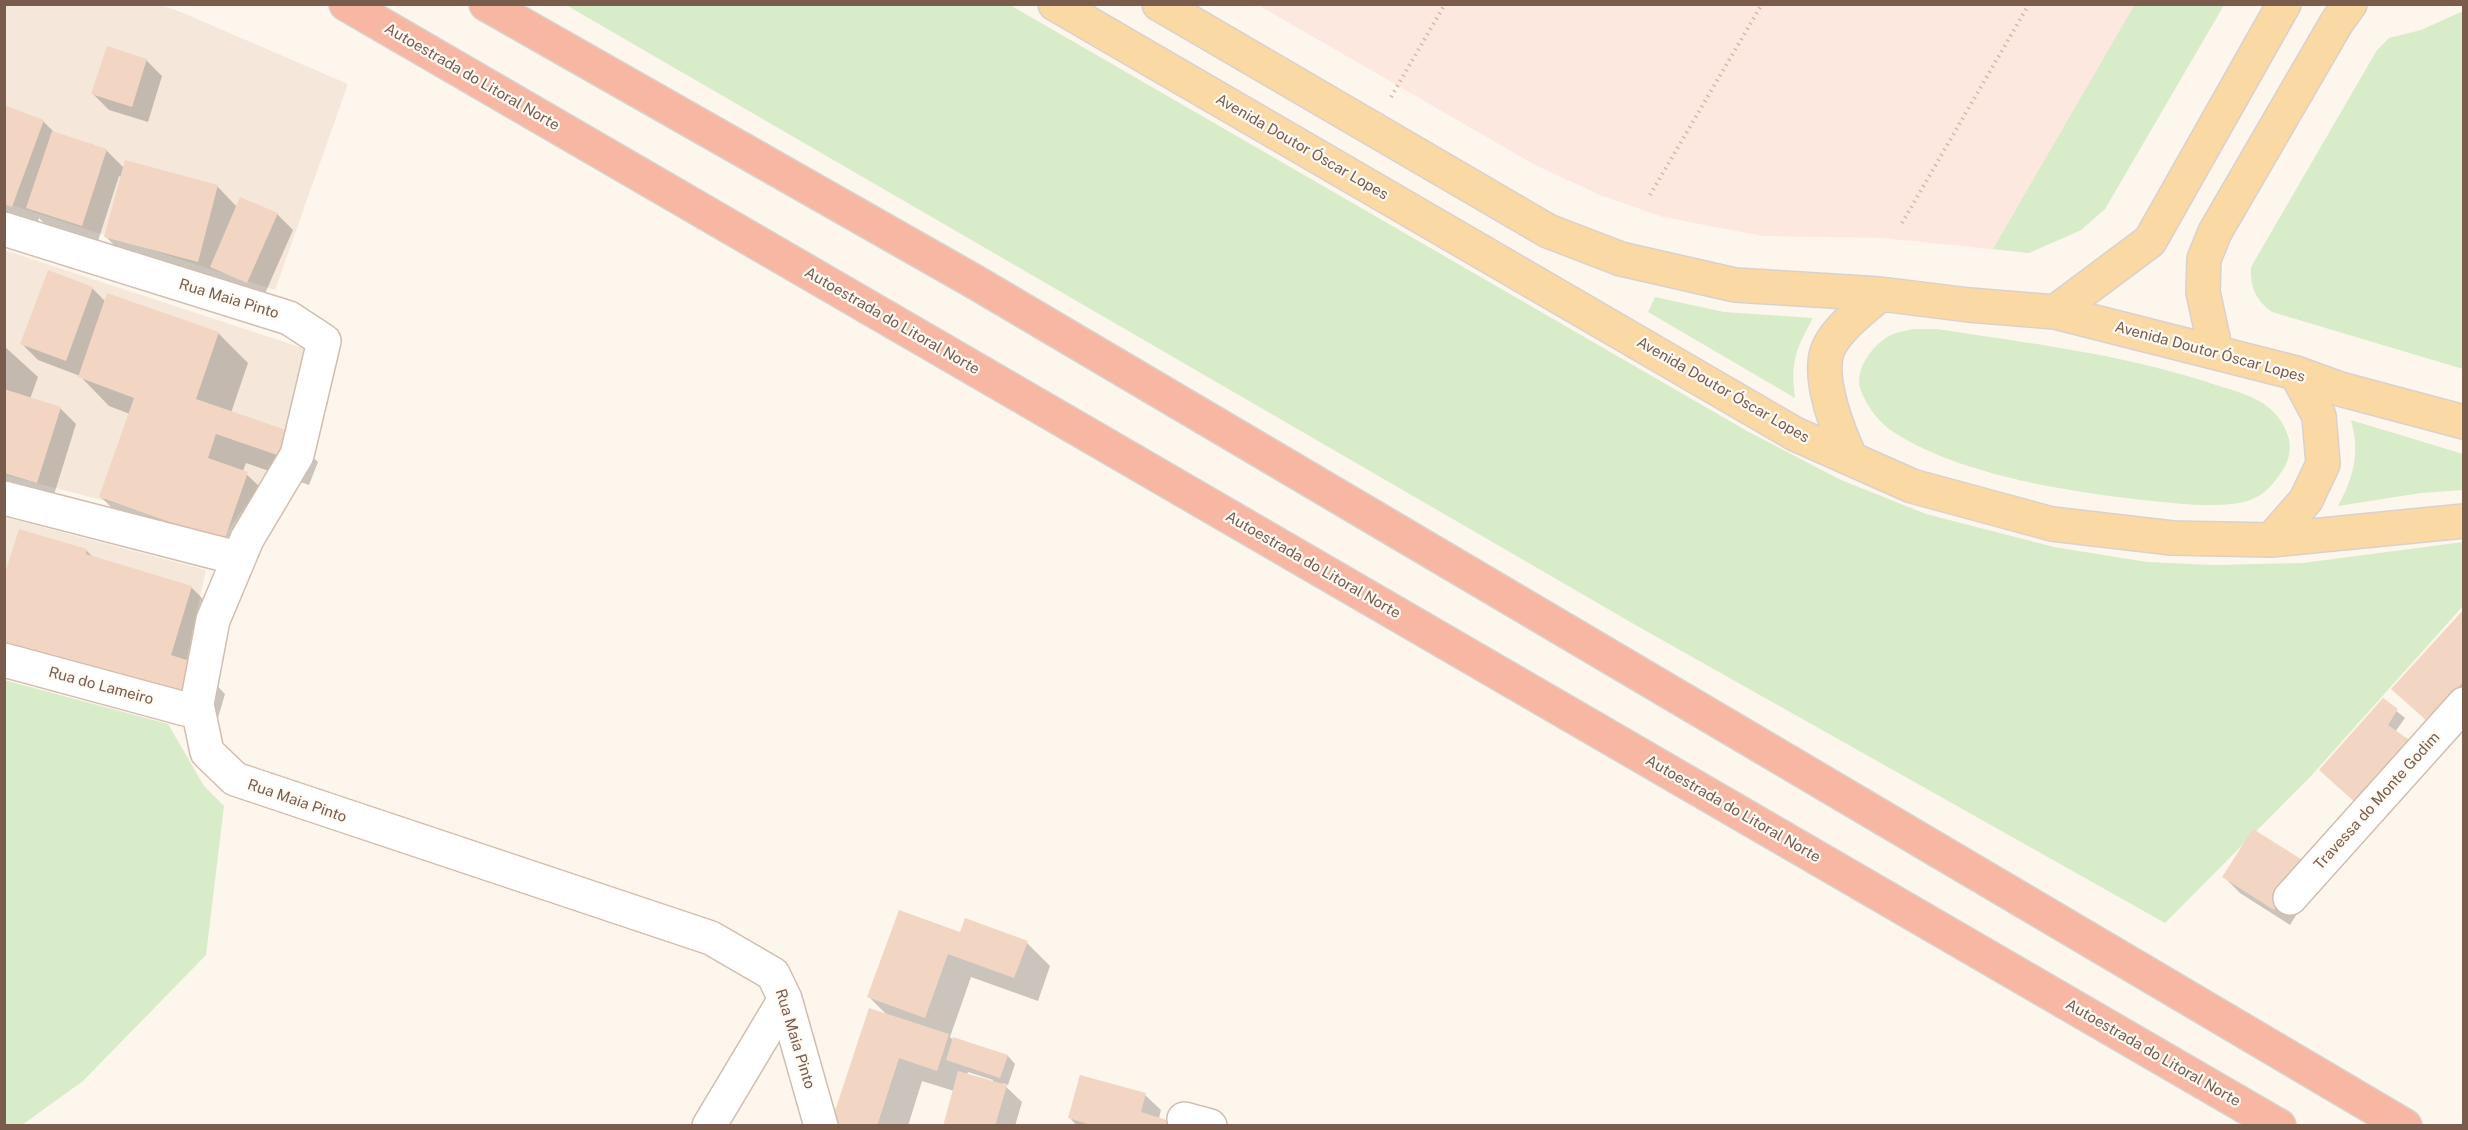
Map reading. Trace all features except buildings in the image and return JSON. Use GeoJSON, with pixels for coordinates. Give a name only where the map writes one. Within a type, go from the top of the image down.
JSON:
{"type":"FeatureCollection","features":[{"type":"Feature","properties":{"kind":"highway","name":"Autoestrada do Litoral Norte"},"geometry":{"type":"LineString","coordinates":[[346,4],[2279,1125]]}},
{"type":"Feature","properties":{"kind":"highway"},"geometry":{"type":"LineString","coordinates":[[486,4],[975,282],[2405,1125]]}},
{"type":"Feature","properties":{"kind":"main road","name":"Avenida Doutor Óscar Lopes"},"geometry":{"type":"LineString","coordinates":[[1055,4],[1795,434],[1912,486],[2052,524],[2172,538],[2271,540],[2463,520]]}},
{"type":"Feature","properties":{"kind":"main road","name":"Avenida Doutor Óscar Lopes"},"geometry":{"type":"LineString","coordinates":[[1159,4],[1548,231],[1621,259],[1735,285],[1880,294],[1969,305],[2055,312],[2296,373],[2340,389],[2463,422]]}},
{"type":"Feature","properties":{"kind":"main road"},"geometry":{"type":"LineString","coordinates":[[2055,312],[2150,241],[2284,4]]}},
{"type":"Feature","properties":{"kind":"main road"},"geometry":{"type":"LineString","coordinates":[[2216,352],[2203,292],[2204,259],[2215,232],[2337,22],[2350,4]]}},
{"type":"Feature","properties":{"kind":"main road"},"geometry":{"type":"LineString","coordinates":[[1851,459],[1835,423],[1826,380],[1827,352],[1844,327],[1880,294]]}},
{"type":"Feature","properties":{"kind":"main road"},"geometry":{"type":"LineString","coordinates":[[2271,540],[2306,500],[2323,464],[2319,416],[2296,373]]}},
{"type":"Feature","properties":{"kind":"street","name":"Rua Maia Pinto"},"geometry":{"type":"LineString","coordinates":[[4,229],[289,318],[324,341],[297,455],[237,558],[213,620],[197,704],[207,752],[235,779],[711,938],[773,974],[784,999],[821,1125]]}},
{"type":"Feature","properties":{"kind":"street"},"geometry":{"type":"LineString","coordinates":[[4,498],[237,558]]}},
{"type":"Feature","properties":{"kind":"street","name":"Rua do Lameiro"},"geometry":{"type":"LineString","coordinates":[[4,660],[185,709],[197,704]]}},
{"type":"Feature","properties":{"kind":"street","name":"Travessa do Monte Godim"},"geometry":{"type":"LineString","coordinates":[[2290,898],[2463,704]]}},
{"type":"Feature","properties":{"kind":"street"},"geometry":{"type":"LineString","coordinates":[[709,1125],[784,999]]}},
{"type":"Feature","properties":{"kind":"path"},"geometry":{"type":"LineString","coordinates":[[1390,99],[1445,4]]}},
{"type":"Feature","properties":{"kind":"path"},"geometry":{"type":"LineString","coordinates":[[1650,195],[1762,4]]}},
{"type":"Feature","properties":{"kind":"path"},"geometry":{"type":"LineString","coordinates":[[1902,223],[2029,4]]}},
{"type":"Feature","properties":{"kind":"shaded area"},"geometry":{"type":"Polygon","coordinates":[[[5,5],[159,5],[176,10],[348,84],[275,290],[5,203],[5,5]]]}},
{"type":"Feature","properties":{"kind":"shaded area"},"geometry":{"type":"Polygon","coordinates":[[[1258,5],[2224,5],[2105,209],[2081,230],[2029,253],[1882,238],[1762,236],[1663,217],[1600,195],[1535,165],[1258,5]]]}},
{"type":"Feature","properties":{"kind":"shaded area"},"geometry":{"type":"Polygon","coordinates":[[[4,250],[309,350],[282,458],[226,532],[5,475],[4,250]]]}},
{"type":"Feature","properties":{"kind":"shaded area"},"geometry":{"type":"Polygon","coordinates":[[[4,517],[206,570],[180,688],[5,644],[4,517]]]}},
{"type":"Feature","properties":{"kind":"green space"},"geometry":{"type":"Polygon","coordinates":[[[2135,4],[2224,5],[2105,209],[2081,230],[2029,253],[1993,249],[2135,4]]]}},
{"type":"Feature","properties":{"kind":"green space"},"geometry":{"type":"Polygon","coordinates":[[[566,5],[1010,5],[1747,431],[1841,480],[1926,514],[2054,547],[2147,562],[2213,565],[2303,563],[2463,542],[2463,606],[2311,776],[2165,923],[1639,627],[566,5]]]}},
{"type":"Feature","properties":{"kind":"green space"},"geometry":{"type":"Polygon","coordinates":[[[2463,11],[2463,369],[2272,312],[2255,293],[2251,267],[2377,50],[2389,38],[2421,30],[2463,11]]]}},
{"type":"Feature","properties":{"kind":"green space"},"geometry":{"type":"Polygon","coordinates":[[[1655,297],[1724,312],[1813,318],[1796,356],[1795,398],[1648,312],[1655,297]]]}},
{"type":"Feature","properties":{"kind":"green space"},"geometry":{"type":"Polygon","coordinates":[[[1913,329],[1937,329],[2109,357],[2177,373],[2247,395],[2268,407],[2284,426],[2289,439],[2288,460],[2276,480],[2260,495],[2240,503],[2215,505],[2153,501],[2089,493],[2020,480],[1953,461],[1922,448],[1889,429],[1874,414],[1860,388],[1860,373],[1871,351],[1889,336],[1913,329]]]}},
{"type":"Feature","properties":{"kind":"green space"},"geometry":{"type":"Polygon","coordinates":[[[2351,420],[2463,454],[2463,490],[2421,493],[2338,506],[2348,485],[2354,464],[2355,443],[2351,420]]]}},
{"type":"Feature","properties":{"kind":"green space"},"geometry":{"type":"Polygon","coordinates":[[[4,680],[168,724],[204,786],[224,806],[206,955],[83,1081],[22,1125],[4,1125],[4,680]]]}}]}
